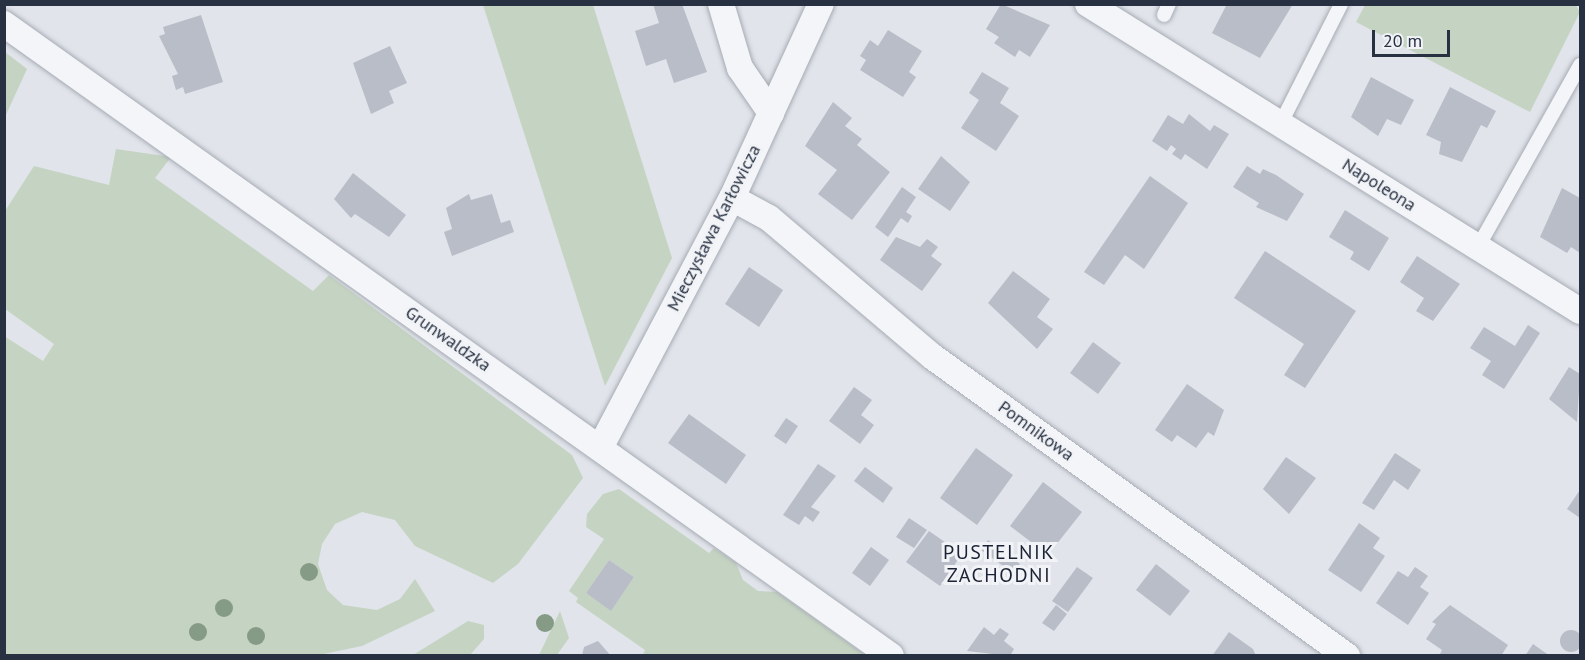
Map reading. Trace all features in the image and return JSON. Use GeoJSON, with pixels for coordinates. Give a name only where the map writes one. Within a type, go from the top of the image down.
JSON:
{"type":"FeatureCollection","features":[{"type":"Feature","properties":{"kind":"street"},"geometry":{"type":"LineString","coordinates":[[721,4],[740,68],[771,113]]}},
{"type":"Feature","properties":{"kind":"street","name":"Mieczysława Karłowicza"},"geometry":{"type":"LineString","coordinates":[[600,448],[732,198],[821,4]]}},
{"type":"Feature","properties":{"kind":"street","name":"Napoleona"},"geometry":{"type":"LineString","coordinates":[[1088,4],[1581,311]]}},
{"type":"Feature","properties":{"kind":"street","name":"Grunwaldzka"},"geometry":{"type":"LineString","coordinates":[[6,21],[891,656]]}},
{"type":"Feature","properties":{"kind":"street","name":"Pomnikowa"},"geometry":{"type":"LineString","coordinates":[[732,198],[770,218],[845,287],[933,357],[1347,656]]}},
{"type":"Feature","properties":{"kind":"lane"},"geometry":{"type":"LineString","coordinates":[[1281,123],[1341,4]]}},
{"type":"Feature","properties":{"kind":"lane"},"geometry":{"type":"LineString","coordinates":[[1478,247],[1581,65]]}},
{"type":"Feature","properties":{"kind":"green space"},"geometry":{"type":"Polygon","coordinates":[[[1575,4],[1580,12],[1530,112],[1356,22],[1365,5],[1575,4]]]}},
{"type":"Feature","properties":{"kind":"green space"},"geometry":{"type":"Polygon","coordinates":[[[483,5],[593,5],[672,258],[605,386],[483,5]]]}},
{"type":"Feature","properties":{"kind":"green space"},"geometry":{"type":"Polygon","coordinates":[[[5,52],[27,69],[5,117],[5,52]]]}},
{"type":"Feature","properties":{"kind":"green space"},"geometry":{"type":"Polygon","coordinates":[[[116,149],[171,157],[155,178],[313,291],[329,275],[572,455],[583,478],[518,564],[493,583],[415,546],[395,520],[362,512],[335,524],[322,544],[318,564],[327,590],[343,605],[377,610],[400,599],[415,579],[435,611],[362,646],[314,656],[5,655],[4,336],[43,361],[54,344],[5,309],[5,211],[34,166],[109,185],[116,149]]]}},
{"type":"Feature","properties":{"kind":"green space"},"geometry":{"type":"Polygon","coordinates":[[[619,489],[709,553],[714,548],[736,563],[743,580],[758,591],[777,592],[865,655],[643,655],[645,650],[576,602],[578,598],[569,591],[604,539],[586,527],[587,514],[603,494],[619,489]],[[609,560],[586,593],[611,610],[634,577],[609,560]]]}},
{"type":"Feature","properties":{"kind":"green space"},"geometry":{"type":"Polygon","coordinates":[[[560,611],[569,638],[557,655],[539,655],[560,611]]]}},
{"type":"Feature","properties":{"kind":"green space"},"geometry":{"type":"Polygon","coordinates":[[[468,621],[484,625],[484,639],[470,655],[413,655],[468,621]]]}},
{"type":"Feature","properties":{"kind":"building"},"geometry":{"type":"Polygon","coordinates":[[[653,4],[682,4],[707,72],[674,83],[666,59],[646,66],[635,31],[659,23],[653,4]]]}},
{"type":"Feature","properties":{"kind":"building"},"geometry":{"type":"Polygon","coordinates":[[[1001,4],[1050,25],[1030,57],[1019,50],[1015,57],[994,43],[999,37],[986,29],[1001,4]]]}},
{"type":"Feature","properties":{"kind":"building"},"geometry":{"type":"Polygon","coordinates":[[[1227,4],[1293,4],[1260,58],[1212,33],[1227,4]]]}},
{"type":"Feature","properties":{"kind":"building"},"geometry":{"type":"Polygon","coordinates":[[[201,15],[223,82],[185,94],[183,87],[176,90],[172,76],[178,74],[159,36],[165,34],[163,27],[201,15]]]}},
{"type":"Feature","properties":{"kind":"building"},"geometry":{"type":"Polygon","coordinates":[[[888,30],[922,51],[909,72],[916,77],[903,97],[860,70],[866,60],[860,56],[870,40],[878,46],[888,30]]]}},
{"type":"Feature","properties":{"kind":"building"},"geometry":{"type":"Polygon","coordinates":[[[390,46],[407,83],[389,91],[394,103],[371,114],[353,63],[390,46]]]}},
{"type":"Feature","properties":{"kind":"building"},"geometry":{"type":"Polygon","coordinates":[[[982,72],[1009,88],[1000,103],[1019,116],[996,151],[961,128],[979,100],[969,93],[982,72]]]}},
{"type":"Feature","properties":{"kind":"building"},"geometry":{"type":"Polygon","coordinates":[[[1371,77],[1414,100],[1401,125],[1387,119],[1378,136],[1351,117],[1371,77]]]}},
{"type":"Feature","properties":{"kind":"building"},"geometry":{"type":"Polygon","coordinates":[[[1450,87],[1496,111],[1487,128],[1481,125],[1462,162],[1439,154],[1441,142],[1426,135],[1450,87]]]}},
{"type":"Feature","properties":{"kind":"building"},"geometry":{"type":"Polygon","coordinates":[[[833,102],[852,118],[845,126],[862,139],[857,145],[890,172],[852,220],[818,194],[837,170],[805,146],[833,102]]]}},
{"type":"Feature","properties":{"kind":"building"},"geometry":{"type":"Polygon","coordinates":[[[1189,114],[1210,131],[1214,125],[1229,134],[1207,169],[1185,154],[1181,160],[1172,154],[1176,149],[1171,145],[1167,151],[1152,141],[1168,115],[1183,124],[1189,114]]]}},
{"type":"Feature","properties":{"kind":"building"},"geometry":{"type":"Polygon","coordinates":[[[941,156],[970,182],[950,211],[918,189],[941,156]]]}},
{"type":"Feature","properties":{"kind":"building"},"geometry":{"type":"Polygon","coordinates":[[[1247,166],[1260,174],[1263,169],[1276,175],[1304,194],[1287,221],[1256,207],[1259,203],[1233,187],[1247,166]]]}},
{"type":"Feature","properties":{"kind":"building"},"geometry":{"type":"Polygon","coordinates":[[[353,173],[406,215],[389,237],[355,214],[351,218],[334,199],[353,173]]]}},
{"type":"Feature","properties":{"kind":"building"},"geometry":{"type":"Polygon","coordinates":[[[1150,176],[1188,203],[1144,269],[1125,255],[1104,285],[1084,272],[1150,176]]]}},
{"type":"Feature","properties":{"kind":"building"},"geometry":{"type":"Polygon","coordinates":[[[902,187],[916,197],[906,212],[912,216],[908,223],[901,218],[888,237],[875,227],[902,187]]]}},
{"type":"Feature","properties":{"kind":"building"},"geometry":{"type":"Polygon","coordinates":[[[1562,188],[1580,198],[1580,253],[1571,247],[1567,253],[1540,237],[1562,188]]]}},
{"type":"Feature","properties":{"kind":"building"},"geometry":{"type":"Polygon","coordinates":[[[469,194],[471,200],[492,194],[501,223],[510,220],[514,232],[452,256],[444,232],[452,229],[446,208],[469,194]]]}},
{"type":"Feature","properties":{"kind":"building"},"geometry":{"type":"Polygon","coordinates":[[[1345,210],[1389,238],[1369,271],[1350,259],[1354,252],[1329,237],[1345,210]]]}},
{"type":"Feature","properties":{"kind":"building"},"geometry":{"type":"Polygon","coordinates":[[[896,237],[920,247],[927,239],[938,247],[931,256],[942,264],[922,291],[880,260],[896,237]]]}},
{"type":"Feature","properties":{"kind":"building"},"geometry":{"type":"Polygon","coordinates":[[[1265,251],[1356,311],[1305,388],[1284,375],[1304,344],[1234,298],[1265,251]]]}},
{"type":"Feature","properties":{"kind":"building"},"geometry":{"type":"Polygon","coordinates":[[[1417,256],[1460,284],[1433,321],[1416,311],[1424,298],[1400,282],[1417,256]]]}},
{"type":"Feature","properties":{"kind":"building"},"geometry":{"type":"Polygon","coordinates":[[[749,267],[783,290],[759,327],[725,304],[749,267]]]}},
{"type":"Feature","properties":{"kind":"building"},"geometry":{"type":"Polygon","coordinates":[[[1013,271],[1050,299],[1037,317],[1053,329],[1037,349],[988,303],[1013,271]]]}},
{"type":"Feature","properties":{"kind":"building"},"geometry":{"type":"Polygon","coordinates":[[[1528,325],[1540,333],[1504,389],[1482,375],[1491,361],[1470,348],[1484,327],[1515,346],[1528,325]]]}},
{"type":"Feature","properties":{"kind":"building"},"geometry":{"type":"Polygon","coordinates":[[[1093,342],[1121,363],[1098,394],[1070,373],[1093,342]]]}},
{"type":"Feature","properties":{"kind":"building"},"geometry":{"type":"Polygon","coordinates":[[[1569,367],[1580,374],[1577,422],[1549,399],[1569,367]]]}},
{"type":"Feature","properties":{"kind":"building"},"geometry":{"type":"Polygon","coordinates":[[[1187,384],[1224,410],[1214,436],[1208,432],[1196,448],[1177,435],[1172,442],[1155,430],[1187,384]]]}},
{"type":"Feature","properties":{"kind":"building"},"geometry":{"type":"Polygon","coordinates":[[[854,387],[872,400],[861,415],[874,425],[860,444],[829,421],[854,387]]]}},
{"type":"Feature","properties":{"kind":"building"},"geometry":{"type":"Polygon","coordinates":[[[689,414],[746,455],[726,484],[668,443],[689,414]]]}},
{"type":"Feature","properties":{"kind":"building"},"geometry":{"type":"Polygon","coordinates":[[[786,418],[798,426],[786,444],[774,436],[786,418]]]}},
{"type":"Feature","properties":{"kind":"building"},"geometry":{"type":"Polygon","coordinates":[[[976,448],[1013,475],[977,525],[940,498],[976,448]]]}},
{"type":"Feature","properties":{"kind":"building"},"geometry":{"type":"Polygon","coordinates":[[[1395,453],[1421,470],[1408,490],[1394,480],[1374,510],[1362,503],[1395,453]]]}},
{"type":"Feature","properties":{"kind":"building"},"geometry":{"type":"Polygon","coordinates":[[[1286,457],[1316,478],[1289,514],[1263,489],[1286,457]]]}},
{"type":"Feature","properties":{"kind":"building"},"geometry":{"type":"Polygon","coordinates":[[[818,464],[836,476],[811,507],[820,512],[813,522],[805,516],[799,525],[783,515],[818,464]]]}},
{"type":"Feature","properties":{"kind":"building"},"geometry":{"type":"Polygon","coordinates":[[[865,467],[893,488],[883,503],[854,481],[865,467]]]}},
{"type":"Feature","properties":{"kind":"building"},"geometry":{"type":"Polygon","coordinates":[[[1043,482],[1082,512],[1048,555],[1010,526],[1043,482]]]}},
{"type":"Feature","properties":{"kind":"building"},"geometry":{"type":"Polygon","coordinates":[[[1580,490],[1580,518],[1567,509],[1580,490]]]}},
{"type":"Feature","properties":{"kind":"building"},"geometry":{"type":"Polygon","coordinates":[[[909,518],[927,530],[914,548],[896,537],[909,518]]]}},
{"type":"Feature","properties":{"kind":"building"},"geometry":{"type":"Polygon","coordinates":[[[1359,523],[1380,538],[1373,548],[1385,556],[1361,592],[1328,570],[1359,523]]]}},
{"type":"Feature","properties":{"kind":"building"},"geometry":{"type":"Polygon","coordinates":[[[929,531],[962,554],[940,586],[906,562],[929,531]]]}},
{"type":"Feature","properties":{"kind":"building"},"geometry":{"type":"Polygon","coordinates":[[[988,540],[1020,564],[1013,573],[981,550],[988,540]]]}},
{"type":"Feature","properties":{"kind":"building"},"geometry":{"type":"Polygon","coordinates":[[[871,547],[889,560],[870,586],[852,573],[871,547]]]}},
{"type":"Feature","properties":{"kind":"building"},"geometry":{"type":"Polygon","coordinates":[[[609,560],[634,577],[611,611],[586,593],[609,560]]]}},
{"type":"Feature","properties":{"kind":"building"},"geometry":{"type":"Polygon","coordinates":[[[1156,564],[1190,591],[1170,616],[1136,590],[1156,564]]]}},
{"type":"Feature","properties":{"kind":"building"},"geometry":{"type":"Polygon","coordinates":[[[1077,567],[1093,578],[1068,612],[1052,601],[1077,567]]]}},
{"type":"Feature","properties":{"kind":"building"},"geometry":{"type":"Polygon","coordinates":[[[1415,567],[1428,576],[1420,587],[1429,593],[1408,625],[1376,603],[1398,571],[1408,577],[1415,567]]]}},
{"type":"Feature","properties":{"kind":"building"},"geometry":{"type":"Polygon","coordinates":[[[1056,605],[1067,614],[1054,631],[1042,623],[1056,605]]]}},
{"type":"Feature","properties":{"kind":"building"},"geometry":{"type":"Polygon","coordinates":[[[1450,605],[1508,645],[1501,656],[1439,656],[1442,650],[1426,639],[1436,624],[1432,622],[1450,605]]]}},
{"type":"Feature","properties":{"kind":"building"},"geometry":{"type":"Polygon","coordinates":[[[984,627],[994,635],[1000,628],[1009,634],[1004,641],[1014,649],[1010,656],[967,651],[984,627]]]}},
{"type":"Feature","properties":{"kind":"building"},"geometry":{"type":"Polygon","coordinates":[[[1571,630],[1579,633],[1582,641],[1579,649],[1571,652],[1563,649],[1560,641],[1563,633],[1571,630]]]}},
{"type":"Feature","properties":{"kind":"building"},"geometry":{"type":"Polygon","coordinates":[[[1229,632],[1253,649],[1256,656],[1212,656],[1229,632]]]}},
{"type":"Feature","properties":{"kind":"building"},"geometry":{"type":"Polygon","coordinates":[[[598,641],[611,656],[582,656],[584,647],[598,641]]]}},
{"type":"Feature","properties":{"kind":"building"},"geometry":{"type":"Polygon","coordinates":[[[1533,644],[1550,656],[1525,656],[1533,644]]]}},
{"type":"Feature","properties":{"kind":"district","name":"PUSTELNIK ZACHODNI"},"geometry":{"type":"Point","coordinates":[999,564]}}]}
